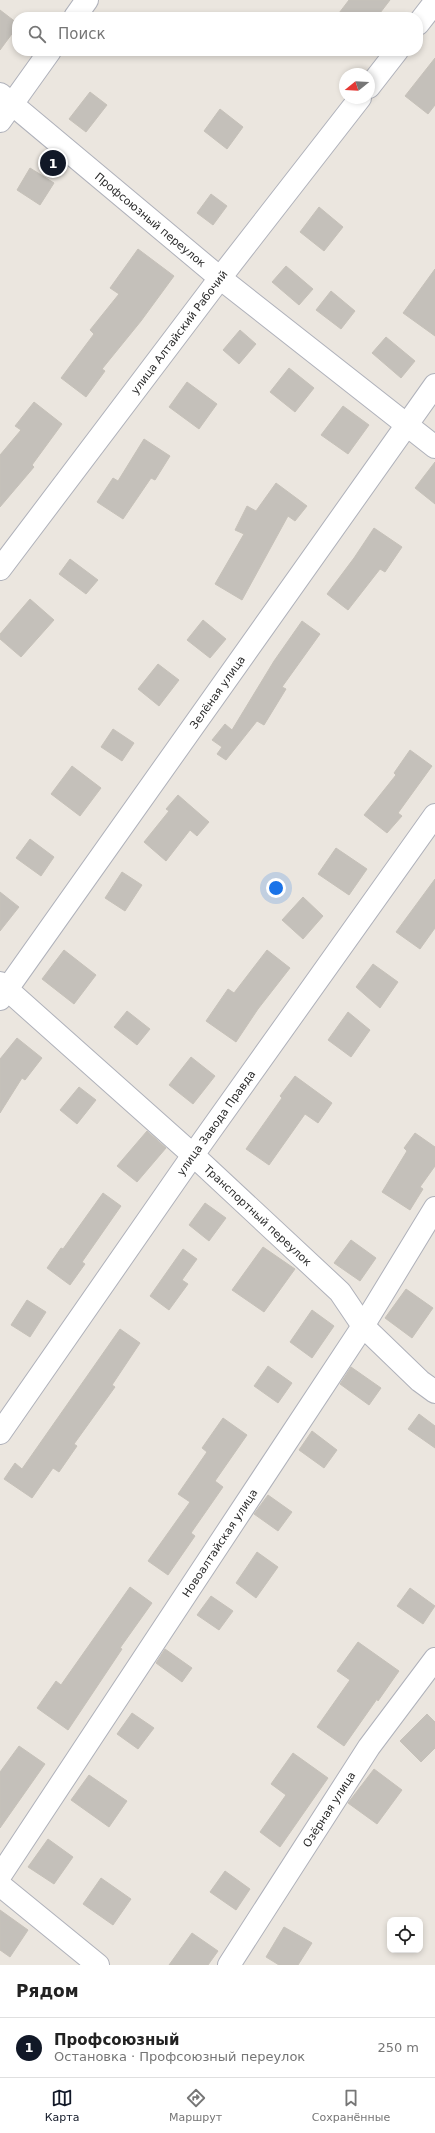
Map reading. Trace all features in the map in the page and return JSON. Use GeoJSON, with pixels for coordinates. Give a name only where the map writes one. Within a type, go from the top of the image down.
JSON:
{"type":"FeatureCollection","features":[{"type":"Feature","properties":{"kind":"street"},"geometry":{"type":"LineString","coordinates":[[79,12],[87,0]]}},
{"type":"Feature","properties":{"kind":"street"},"geometry":{"type":"LineString","coordinates":[[423,18],[435,2]]}},
{"type":"Feature","properties":{"kind":"street"},"geometry":{"type":"LineString","coordinates":[[4,106],[46,56]]}},
{"type":"Feature","properties":{"kind":"street"},"geometry":{"type":"LineString","coordinates":[[375,79],[393,56]]}},
{"type":"Feature","properties":{"kind":"street","name":"улица Алтайский Рабочий"},"geometry":{"type":"LineString","coordinates":[[0,569],[220,278],[355,104]]}},
{"type":"Feature","properties":{"kind":"street","name":"Профсоюзный переулок"},"geometry":{"type":"LineString","coordinates":[[4,106],[435,447]]}},
{"type":"Feature","properties":{"kind":"street","name":"Зелёная улица"},"geometry":{"type":"LineString","coordinates":[[3,990],[435,385]]}},
{"type":"Feature","properties":{"kind":"street","name":"улица Завода Правда"},"geometry":{"type":"LineString","coordinates":[[0,1433],[193,1155],[435,815]]}},
{"type":"Feature","properties":{"kind":"street","name":"Транспортный переулок"},"geometry":{"type":"LineString","coordinates":[[3,990],[193,1155],[340,1292],[363,1326],[420,1381],[435,1392]]}},
{"type":"Feature","properties":{"kind":"street","name":"Новоалтайская улица"},"geometry":{"type":"LineString","coordinates":[[0,1876],[363,1326],[435,1208]]}},
{"type":"Feature","properties":{"kind":"street","name":"Озёрная улица"},"geometry":{"type":"LineString","coordinates":[[229,1965],[369,1748],[435,1659]]}},
{"type":"Feature","properties":{"kind":"street"},"geometry":{"type":"LineString","coordinates":[[0,1885],[98,1965]]}},
{"type":"Feature","properties":{"kind":"building"},"geometry":{"type":"Polygon","coordinates":[[[349,0],[390,0],[381,12],[340,12],[349,0]]]}},
{"type":"Feature","properties":{"kind":"building"},"geometry":{"type":"Polygon","coordinates":[[[0,10],[12,19],[12,34],[0,50],[0,10]]]}},
{"type":"Feature","properties":{"kind":"building"},"geometry":{"type":"Polygon","coordinates":[[[435,58],[435,105],[428,114],[405,96],[435,58]]]}},
{"type":"Feature","properties":{"kind":"building"},"geometry":{"type":"Polygon","coordinates":[[[90,92],[107,105],[86,132],[69,119],[90,92]]]}},
{"type":"Feature","properties":{"kind":"building"},"geometry":{"type":"Polygon","coordinates":[[[220,109],[243,127],[227,149],[204,131],[220,109]]]}},
{"type":"Feature","properties":{"kind":"building"},"geometry":{"type":"Polygon","coordinates":[[[30,168],[54,183],[40,205],[17,190],[30,168]]]}},
{"type":"Feature","properties":{"kind":"building"},"geometry":{"type":"Polygon","coordinates":[[[211,194],[227,206],[213,225],[197,213],[211,194]]]}},
{"type":"Feature","properties":{"kind":"building"},"geometry":{"type":"Polygon","coordinates":[[[319,207],[343,227],[324,251],[300,232],[319,207]]]}},
{"type":"Feature","properties":{"kind":"building"},"geometry":{"type":"Polygon","coordinates":[[[138,249],[174,276],[141,321],[102,369],[105,371],[86,397],[61,378],[94,334],[90,330],[119,294],[110,288],[138,249]]]}},
{"type":"Feature","properties":{"kind":"building"},"geometry":{"type":"Polygon","coordinates":[[[286,266],[313,289],[299,305],[272,282],[286,266]]]}},
{"type":"Feature","properties":{"kind":"building"},"geometry":{"type":"Polygon","coordinates":[[[435,269],[435,336],[403,313],[435,269]]]}},
{"type":"Feature","properties":{"kind":"building"},"geometry":{"type":"Polygon","coordinates":[[[331,291],[355,311],[341,329],[316,310],[331,291]]]}},
{"type":"Feature","properties":{"kind":"building"},"geometry":{"type":"Polygon","coordinates":[[[240,330],[256,344],[239,364],[223,350],[240,330]]]}},
{"type":"Feature","properties":{"kind":"building"},"geometry":{"type":"Polygon","coordinates":[[[386,337],[415,361],[401,378],[372,353],[386,337]]]}},
{"type":"Feature","properties":{"kind":"building"},"geometry":{"type":"Polygon","coordinates":[[[289,368],[314,388],[295,412],[270,392],[289,368]]]}},
{"type":"Feature","properties":{"kind":"building"},"geometry":{"type":"Polygon","coordinates":[[[187,382],[217,404],[199,429],[169,407],[187,382]]]}},
{"type":"Feature","properties":{"kind":"building"},"geometry":{"type":"Polygon","coordinates":[[[34,402],[62,424],[32,465],[34,467],[0,507],[0,455],[21,430],[15,426],[34,402]]]}},
{"type":"Feature","properties":{"kind":"building"},"geometry":{"type":"Polygon","coordinates":[[[343,406],[369,425],[348,454],[321,435],[343,406]]]}},
{"type":"Feature","properties":{"kind":"building"},"geometry":{"type":"Polygon","coordinates":[[[144,439],[170,456],[155,480],[151,478],[123,519],[97,502],[113,478],[118,481],[144,439]]]}},
{"type":"Feature","properties":{"kind":"building"},"geometry":{"type":"Polygon","coordinates":[[[435,462],[435,504],[415,488],[435,462]]]}},
{"type":"Feature","properties":{"kind":"building"},"geometry":{"type":"Polygon","coordinates":[[[276,483],[307,506],[295,521],[288,516],[242,600],[215,584],[244,534],[235,530],[247,506],[256,511],[276,483]]]}},
{"type":"Feature","properties":{"kind":"building"},"geometry":{"type":"Polygon","coordinates":[[[374,528],[402,547],[385,572],[380,569],[348,610],[327,594],[374,528]]]}},
{"type":"Feature","properties":{"kind":"building"},"geometry":{"type":"Polygon","coordinates":[[[70,559],[98,580],[86,594],[59,574],[70,559]]]}},
{"type":"Feature","properties":{"kind":"building"},"geometry":{"type":"Polygon","coordinates":[[[30,599],[54,620],[21,657],[0,639],[0,634],[30,599]]]}},
{"type":"Feature","properties":{"kind":"building"},"geometry":{"type":"Polygon","coordinates":[[[203,620],[226,639],[210,658],[187,640],[203,620]]]}},
{"type":"Feature","properties":{"kind":"building"},"geometry":{"type":"Polygon","coordinates":[[[302,621],[320,634],[282,687],[286,689],[264,725],[257,721],[226,760],[217,754],[222,747],[212,740],[225,724],[232,730],[274,661],[302,621]]]}},
{"type":"Feature","properties":{"kind":"building"},"geometry":{"type":"Polygon","coordinates":[[[158,664],[179,680],[159,706],[138,689],[158,664]]]}},
{"type":"Feature","properties":{"kind":"building"},"geometry":{"type":"Polygon","coordinates":[[[113,729],[134,743],[122,761],[101,747],[113,729]]]}},
{"type":"Feature","properties":{"kind":"building"},"geometry":{"type":"Polygon","coordinates":[[[410,750],[432,766],[398,813],[402,816],[387,833],[364,815],[396,775],[394,773],[410,750]]]}},
{"type":"Feature","properties":{"kind":"building"},"geometry":{"type":"Polygon","coordinates":[[[72,766],[101,788],[80,816],[51,794],[72,766]]]}},
{"type":"Feature","properties":{"kind":"building"},"geometry":{"type":"Polygon","coordinates":[[[178,795],[209,822],[197,836],[190,830],[166,861],[144,842],[169,811],[166,809],[178,795]]]}},
{"type":"Feature","properties":{"kind":"building"},"geometry":{"type":"Polygon","coordinates":[[[30,839],[54,857],[41,876],[16,858],[30,839]]]}},
{"type":"Feature","properties":{"kind":"building"},"geometry":{"type":"Polygon","coordinates":[[[336,848],[367,869],[349,895],[318,874],[336,848]]]}},
{"type":"Feature","properties":{"kind":"building"},"geometry":{"type":"Polygon","coordinates":[[[122,872],[142,885],[125,911],[105,898],[122,872]]]}},
{"type":"Feature","properties":{"kind":"building"},"geometry":{"type":"Polygon","coordinates":[[[435,879],[435,928],[420,949],[396,932],[435,879]]]}},
{"type":"Feature","properties":{"kind":"building"},"geometry":{"type":"Polygon","coordinates":[[[0,892],[19,907],[0,931],[0,892]]]}},
{"type":"Feature","properties":{"kind":"building"},"geometry":{"type":"Polygon","coordinates":[[[303,897],[323,916],[303,939],[282,920],[303,897]]]}},
{"type":"Feature","properties":{"kind":"building"},"geometry":{"type":"Polygon","coordinates":[[[64,950],[96,975],[74,1004],[42,979],[64,950]]]}},
{"type":"Feature","properties":{"kind":"building"},"geometry":{"type":"Polygon","coordinates":[[[267,950],[290,968],[258,1009],[236,1042],[206,1021],[228,989],[234,993],[267,950]]]}},
{"type":"Feature","properties":{"kind":"building"},"geometry":{"type":"Polygon","coordinates":[[[373,964],[398,982],[380,1008],[356,987],[373,964]]]}},
{"type":"Feature","properties":{"kind":"building"},"geometry":{"type":"Polygon","coordinates":[[[127,1011],[150,1029],[137,1045],[114,1027],[127,1011]]]}},
{"type":"Feature","properties":{"kind":"building"},"geometry":{"type":"Polygon","coordinates":[[[348,1012],[370,1030],[351,1057],[328,1040],[348,1012]]]}},
{"type":"Feature","properties":{"kind":"building"},"geometry":{"type":"Polygon","coordinates":[[[17,1038],[42,1058],[25,1080],[22,1078],[0,1113],[0,1059],[17,1038]]]}},
{"type":"Feature","properties":{"kind":"building"},"geometry":{"type":"Polygon","coordinates":[[[191,1057],[215,1076],[193,1104],[169,1085],[191,1057]]]}},
{"type":"Feature","properties":{"kind":"building"},"geometry":{"type":"Polygon","coordinates":[[[295,1076],[332,1103],[318,1123],[305,1114],[269,1165],[246,1149],[282,1098],[280,1096],[295,1076]]]}},
{"type":"Feature","properties":{"kind":"building"},"geometry":{"type":"Polygon","coordinates":[[[79,1087],[96,1100],[77,1124],[60,1110],[79,1087]]]}},
{"type":"Feature","properties":{"kind":"building"},"geometry":{"type":"Polygon","coordinates":[[[147,1131],[166,1148],[137,1182],[117,1166],[147,1131]]]}},
{"type":"Feature","properties":{"kind":"building"},"geometry":{"type":"Polygon","coordinates":[[[415,1133],[435,1147],[435,1166],[420,1187],[423,1189],[410,1210],[382,1192],[407,1151],[404,1148],[415,1133]]]}},
{"type":"Feature","properties":{"kind":"building"},"geometry":{"type":"Polygon","coordinates":[[[103,1193],[121,1206],[82,1262],[85,1264],[70,1285],[47,1268],[61,1248],[63,1249],[103,1193]]]}},
{"type":"Feature","properties":{"kind":"building"},"geometry":{"type":"Polygon","coordinates":[[[205,1203],[226,1218],[209,1241],[189,1225],[205,1203]]]}},
{"type":"Feature","properties":{"kind":"building"},"geometry":{"type":"Polygon","coordinates":[[[351,1240],[376,1258],[360,1281],[334,1263],[351,1240]]]}},
{"type":"Feature","properties":{"kind":"building"},"geometry":{"type":"Polygon","coordinates":[[[263,1247],[295,1269],[264,1312],[232,1290],[263,1247]]]}},
{"type":"Feature","properties":{"kind":"building"},"geometry":{"type":"Polygon","coordinates":[[[183,1249],[197,1259],[182,1280],[188,1284],[169,1310],[150,1296],[183,1249]]]}},
{"type":"Feature","properties":{"kind":"building"},"geometry":{"type":"Polygon","coordinates":[[[406,1289],[433,1308],[412,1338],[385,1318],[406,1289]]]}},
{"type":"Feature","properties":{"kind":"building"},"geometry":{"type":"Polygon","coordinates":[[[27,1300],[46,1312],[30,1337],[11,1325],[27,1300]]]}},
{"type":"Feature","properties":{"kind":"building"},"geometry":{"type":"Polygon","coordinates":[[[312,1310],[334,1326],[312,1358],[290,1342],[312,1310]]]}},
{"type":"Feature","properties":{"kind":"building"},"geometry":{"type":"Polygon","coordinates":[[[120,1329],[140,1343],[112,1385],[115,1387],[74,1444],[77,1446],[59,1472],[53,1468],[32,1498],[4,1479],[15,1463],[22,1469],[120,1329]]]}},
{"type":"Feature","properties":{"kind":"building"},"geometry":{"type":"Polygon","coordinates":[[[268,1366],[292,1383],[278,1403],[254,1386],[268,1366]]]}},
{"type":"Feature","properties":{"kind":"building"},"geometry":{"type":"Polygon","coordinates":[[[351,1367],[381,1388],[369,1405],[340,1384],[351,1367]]]}},
{"type":"Feature","properties":{"kind":"building"},"geometry":{"type":"Polygon","coordinates":[[[419,1414],[435,1426],[435,1448],[408,1429],[419,1414]]]}},
{"type":"Feature","properties":{"kind":"building"},"geometry":{"type":"Polygon","coordinates":[[[223,1418],[247,1435],[215,1481],[223,1487],[191,1533],[195,1536],[168,1575],[148,1561],[190,1502],[178,1494],[207,1452],[202,1448],[223,1418]]]}},
{"type":"Feature","properties":{"kind":"building"},"geometry":{"type":"Polygon","coordinates":[[[312,1431],[337,1450],[324,1468],[299,1450],[312,1431]]]}},
{"type":"Feature","properties":{"kind":"building"},"geometry":{"type":"Polygon","coordinates":[[[268,1495],[292,1512],[278,1531],[254,1514],[268,1495]]]}},
{"type":"Feature","properties":{"kind":"building"},"geometry":{"type":"Polygon","coordinates":[[[257,1552],[278,1567],[256,1598],[236,1583],[257,1552]]]}},
{"type":"Feature","properties":{"kind":"building"},"geometry":{"type":"Polygon","coordinates":[[[130,1587],[152,1603],[120,1648],[122,1649],[68,1730],[37,1708],[56,1681],[61,1685],[130,1587]]]}},
{"type":"Feature","properties":{"kind":"building"},"geometry":{"type":"Polygon","coordinates":[[[410,1588],[435,1606],[423,1624],[397,1606],[410,1588]]]}},
{"type":"Feature","properties":{"kind":"building"},"geometry":{"type":"Polygon","coordinates":[[[211,1596],[233,1611],[219,1630],[197,1615],[211,1596]]]}},
{"type":"Feature","properties":{"kind":"building"},"geometry":{"type":"Polygon","coordinates":[[[358,1642],[399,1671],[344,1746],[317,1727],[350,1680],[337,1671],[358,1642]]]}},
{"type":"Feature","properties":{"kind":"building"},"geometry":{"type":"Polygon","coordinates":[[[165,1649],[192,1668],[182,1682],[156,1663],[165,1649]]]}},
{"type":"Feature","properties":{"kind":"building"},"geometry":{"type":"Polygon","coordinates":[[[132,1713],[154,1728],[138,1749],[117,1734],[132,1713]]]}},
{"type":"Feature","properties":{"kind":"building"},"geometry":{"type":"Polygon","coordinates":[[[427,1714],[435,1722],[435,1748],[421,1762],[400,1741],[427,1714]]]}},
{"type":"Feature","properties":{"kind":"building"},"geometry":{"type":"Polygon","coordinates":[[[19,1746],[45,1764],[0,1828],[0,1772],[19,1746]]]}},
{"type":"Feature","properties":{"kind":"building"},"geometry":{"type":"Polygon","coordinates":[[[293,1753],[328,1778],[280,1847],[260,1832],[286,1795],[271,1784],[293,1753]]]}},
{"type":"Feature","properties":{"kind":"building"},"geometry":{"type":"Polygon","coordinates":[[[374,1769],[402,1790],[377,1824],[348,1803],[374,1769]]]}},
{"type":"Feature","properties":{"kind":"building"},"geometry":{"type":"Polygon","coordinates":[[[89,1775],[127,1801],[109,1827],[71,1800],[89,1775]]]}},
{"type":"Feature","properties":{"kind":"building"},"geometry":{"type":"Polygon","coordinates":[[[48,1839],[73,1857],[54,1884],[28,1867],[48,1839]]]}},
{"type":"Feature","properties":{"kind":"building"},"geometry":{"type":"Polygon","coordinates":[[[225,1871],[250,1889],[236,1910],[210,1892],[225,1871]]]}},
{"type":"Feature","properties":{"kind":"building"},"geometry":{"type":"Polygon","coordinates":[[[101,1878],[131,1899],[113,1925],[83,1904],[101,1878]]]}},
{"type":"Feature","properties":{"kind":"building"},"geometry":{"type":"Polygon","coordinates":[[[0,1910],[28,1930],[10,1957],[0,1950],[0,1910]]]}},
{"type":"Feature","properties":{"kind":"building"},"geometry":{"type":"Polygon","coordinates":[[[284,1927],[312,1943],[298,1965],[279,1965],[266,1957],[284,1927]]]}},
{"type":"Feature","properties":{"kind":"building"},"geometry":{"type":"Polygon","coordinates":[[[192,1933],[218,1951],[208,1965],[169,1965],[192,1933]]]}},
{"type":"Feature","properties":{"kind":"place","name":"Профсоюзный"},"geometry":{"type":"Point","coordinates":[53,163]}}]}
